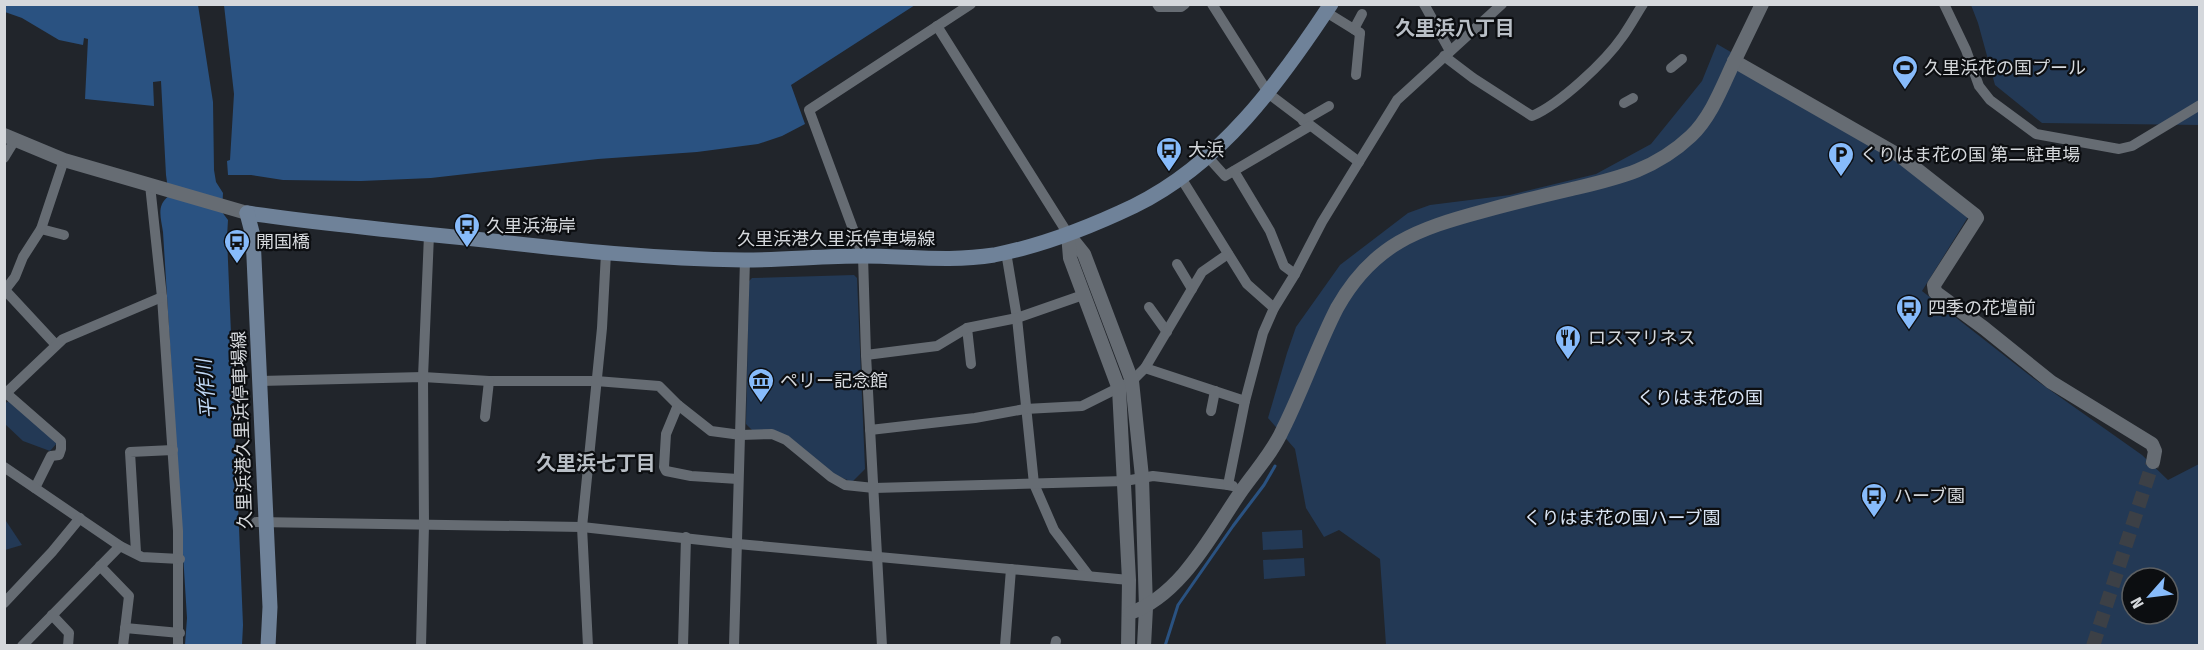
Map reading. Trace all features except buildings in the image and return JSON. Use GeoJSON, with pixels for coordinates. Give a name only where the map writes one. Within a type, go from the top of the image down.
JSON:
{"type":"FeatureCollection","features":[{"type":"Feature","properties":{"kind":"main road","name":"久里浜港久里浜停車場線"},"geometry":{"type":"LineString","coordinates":[[248,213],[606,253],[745,260],[863,256],[954,258],[1006,252],[1068,234],[1136,205],[1180,178],[1242,124],[1269,94],[1328,8]]}},
{"type":"Feature","properties":{"kind":"main road","name":"久里浜港久里浜停車場線"},"geometry":{"type":"LineString","coordinates":[[248,213],[253,236],[260,381],[259,645]]}},
{"type":"Feature","properties":{"kind":"main road","name":"久里浜港久里浜停車場線"},"geometry":{"type":"LineString","coordinates":[[248,213],[243,234],[261,522],[270,607],[268,645]]}},
{"type":"Feature","properties":{"kind":"street"},"geometry":{"type":"LineString","coordinates":[[882,645],[866,355],[863,256],[809,110],[971,4]]}},
{"type":"Feature","properties":{"kind":"street"},"geometry":{"type":"LineString","coordinates":[[1157,4],[1159,8],[1181,7],[1185,4]]}},
{"type":"Feature","properties":{"kind":"street"},"geometry":{"type":"LineString","coordinates":[[1212,4],[1269,94],[1359,162]]}},
{"type":"Feature","properties":{"kind":"street"},"geometry":{"type":"LineString","coordinates":[[1424,4],[1447,53],[1473,78],[1532,116],[1545,110],[1568,93],[1608,54],[1643,4]]}},
{"type":"Feature","properties":{"kind":"street"},"geometry":{"type":"LineString","coordinates":[[1130,613],[1146,608],[1175,582],[1204,547],[1242,489],[1274,446],[1284,429],[1324,334],[1350,286],[1370,264],[1388,249],[1433,225],[1626,176],[1658,162],[1693,134],[1717,98],[1762,4]]}},
{"type":"Feature","properties":{"kind":"street"},"geometry":{"type":"LineString","coordinates":[[1944,4],[1966,50],[1979,86],[1990,100],[2036,134],[2119,149],[2133,146],[2199,105]]}},
{"type":"Feature","properties":{"kind":"street"},"geometry":{"type":"LineString","coordinates":[[1228,485],[1245,400],[1263,333],[1274,308],[1322,222],[1396,100],[1500,5]]}},
{"type":"Feature","properties":{"kind":"street"},"geometry":{"type":"LineString","coordinates":[[1328,8],[1360,33]]}},
{"type":"Feature","properties":{"kind":"street"},"geometry":{"type":"LineString","coordinates":[[1360,33],[1354,29],[1362,14]]}},
{"type":"Feature","properties":{"kind":"street"},"geometry":{"type":"LineString","coordinates":[[938,26],[1068,234],[1084,254],[1132,381],[1142,477],[1146,608],[1144,645]]}},
{"type":"Feature","properties":{"kind":"street"},"geometry":{"type":"LineString","coordinates":[[1356,75],[1360,33]]}},
{"type":"Feature","properties":{"kind":"street"},"geometry":{"type":"LineString","coordinates":[[1671,68],[1682,59]]}},
{"type":"Feature","properties":{"kind":"street"},"geometry":{"type":"LineString","coordinates":[[1734,62],[1900,156],[1975,215],[1977,218],[1934,285],[1935,292],[2051,382],[2152,444],[2155,451],[2153,462]]}},
{"type":"Feature","properties":{"kind":"street"},"geometry":{"type":"LineString","coordinates":[[1207,156],[1225,176],[1329,106]]}},
{"type":"Feature","properties":{"kind":"street"},"geometry":{"type":"LineString","coordinates":[[4,158],[10,138],[64,160],[248,213]]}},
{"type":"Feature","properties":{"kind":"street"},"geometry":{"type":"LineString","coordinates":[[56,345],[5,290],[15,277],[23,257],[41,229],[64,160]]}},
{"type":"Feature","properties":{"kind":"street"},"geometry":{"type":"LineString","coordinates":[[1234,171],[1270,231],[1284,266],[1295,274]]}},
{"type":"Feature","properties":{"kind":"street"},"geometry":{"type":"LineString","coordinates":[[1180,178],[1247,284],[1274,308]]}},
{"type":"Feature","properties":{"kind":"street"},"geometry":{"type":"LineString","coordinates":[[156,187],[180,559],[178,645]]}},
{"type":"Feature","properties":{"kind":"street"},"geometry":{"type":"LineString","coordinates":[[41,229],[64,235]]}},
{"type":"Feature","properties":{"kind":"street"},"geometry":{"type":"LineString","coordinates":[[1068,234],[1070,258],[1119,389],[1129,580],[1128,645]]}},
{"type":"Feature","properties":{"kind":"street"},"geometry":{"type":"LineString","coordinates":[[421,645],[424,525],[423,377],[429,235]]}},
{"type":"Feature","properties":{"kind":"street"},"geometry":{"type":"LineString","coordinates":[[1006,252],[1017,318],[1034,484],[1054,530],[1089,576]]}},
{"type":"Feature","properties":{"kind":"street"},"geometry":{"type":"LineString","coordinates":[[588,645],[582,527],[602,328],[606,253]]}},
{"type":"Feature","properties":{"kind":"street"},"geometry":{"type":"LineString","coordinates":[[870,430],[975,418],[1025,409],[1082,406],[1119,389],[1132,381],[1145,368],[1202,272],[1228,254]]}},
{"type":"Feature","properties":{"kind":"street"},"geometry":{"type":"LineString","coordinates":[[734,645],[745,260]]}},
{"type":"Feature","properties":{"kind":"street"},"geometry":{"type":"LineString","coordinates":[[1177,264],[1192,289]]}},
{"type":"Feature","properties":{"kind":"street"},"geometry":{"type":"LineString","coordinates":[[866,355],[937,346],[967,328],[1017,318],[1083,295]]}},
{"type":"Feature","properties":{"kind":"street"},"geometry":{"type":"LineString","coordinates":[[35,488],[51,456],[58,454],[61,449],[61,441],[5,394],[63,339],[162,297]]}},
{"type":"Feature","properties":{"kind":"street"},"geometry":{"type":"LineString","coordinates":[[1149,307],[1167,332]]}},
{"type":"Feature","properties":{"kind":"street"},"geometry":{"type":"LineString","coordinates":[[967,328],[971,364]]}},
{"type":"Feature","properties":{"kind":"street"},"geometry":{"type":"LineString","coordinates":[[1145,368],[1245,400]]}},
{"type":"Feature","properties":{"kind":"street"},"geometry":{"type":"LineString","coordinates":[[260,381],[423,377],[489,381],[596,381],[659,386],[678,405],[711,431],[741,435],[772,434],[786,440],[831,477],[845,485],[874,488],[1034,484],[1125,481],[1142,477],[1188,479],[1242,489]]}},
{"type":"Feature","properties":{"kind":"street"},"geometry":{"type":"LineString","coordinates":[[485,417],[489,381]]}},
{"type":"Feature","properties":{"kind":"street"},"geometry":{"type":"LineString","coordinates":[[1211,411],[1215,391]]}},
{"type":"Feature","properties":{"kind":"street"},"geometry":{"type":"LineString","coordinates":[[678,405],[666,434],[664,467],[666,471],[691,476],[738,479]]}},
{"type":"Feature","properties":{"kind":"street"},"geometry":{"type":"LineString","coordinates":[[136,552],[130,452],[173,450]]}},
{"type":"Feature","properties":{"kind":"street"},"geometry":{"type":"LineString","coordinates":[[4,467],[120,546],[142,556],[180,559]]}},
{"type":"Feature","properties":{"kind":"street"},"geometry":{"type":"LineString","coordinates":[[4,603],[80,518]]}},
{"type":"Feature","properties":{"kind":"street"},"geometry":{"type":"LineString","coordinates":[[261,522],[582,527],[738,544],[1129,580]]}},
{"type":"Feature","properties":{"kind":"street"},"geometry":{"type":"LineString","coordinates":[[683,645],[686,537]]}},
{"type":"Feature","properties":{"kind":"street"},"geometry":{"type":"LineString","coordinates":[[21,645],[120,546]]}},
{"type":"Feature","properties":{"kind":"street"},"geometry":{"type":"LineString","coordinates":[[100,566],[129,596],[123,645]]}},
{"type":"Feature","properties":{"kind":"street"},"geometry":{"type":"LineString","coordinates":[[1005,645],[1011,568]]}},
{"type":"Feature","properties":{"kind":"street"},"geometry":{"type":"LineString","coordinates":[[52,615],[69,633],[68,645]]}},
{"type":"Feature","properties":{"kind":"street"},"geometry":{"type":"LineString","coordinates":[[125,628],[180,633]]}},
{"type":"Feature","properties":{"kind":"green space"},"geometry":{"type":"Polygon","coordinates":[[[1971,5],[2199,5],[2199,125],[2042,123],[1995,85],[1971,5]]]}},
{"type":"Feature","properties":{"kind":"green space","name":"くりはま花の国"},"geometry":{"type":"Polygon","coordinates":[[[1717,44],[1900,150],[1968,217],[1922,291],[2033,378],[2142,455],[2168,480],[2199,464],[2199,645],[1386,645],[1380,559],[1339,530],[1324,537],[1306,508],[1295,449],[1268,418],[1296,327],[1340,265],[1408,213],[1430,205],[1510,195],[1596,174],[1651,144],[1702,81],[1717,44]]]}},
{"type":"Feature","properties":{"kind":"green space"},"geometry":{"type":"Polygon","coordinates":[[[854,275],[857,278],[865,469],[852,482],[833,474],[788,436],[752,430],[746,424],[749,281],[752,278],[854,275]]]}},
{"type":"Feature","properties":{"kind":"green space"},"geometry":{"type":"Polygon","coordinates":[[[9,401],[57,443],[50,451],[23,441],[5,424],[4,404],[9,401]]]}},
{"type":"Feature","properties":{"kind":"green space"},"geometry":{"type":"Polygon","coordinates":[[[4,518],[22,545],[4,550],[4,518]]]}},
{"type":"Feature","properties":{"kind":"green space"},"geometry":{"type":"Polygon","coordinates":[[[1302,530],[1303,548],[1263,550],[1262,532],[1302,530]]]}},
{"type":"Feature","properties":{"kind":"green space"},"geometry":{"type":"Polygon","coordinates":[[[1304,558],[1305,576],[1264,579],[1263,560],[1304,558]]]}},
{"type":"Feature","properties":{"kind":"water"},"geometry":{"type":"Polygon","coordinates":[[[224,4],[915,5],[791,85],[805,124],[782,136],[758,144],[431,178],[361,181],[283,180],[251,175],[228,175],[227,161],[230,160],[234,94],[224,4]]]}},
{"type":"Feature","properties":{"kind":"water","name":"平作川"},"geometry":{"type":"Polygon","coordinates":[[[4,5],[198,5],[213,102],[214,170],[216,182],[223,193],[222,212],[228,220],[242,645],[185,645],[187,618],[160,212],[162,203],[169,196],[161,81],[153,82],[154,106],[85,99],[88,39],[84,38],[83,45],[59,40],[22,18],[5,12],[4,5]]]}},
{"type":"Feature","properties":{"kind":"waterway"},"geometry":{"type":"LineString","coordinates":[[1165,646],[1178,605],[1264,485],[1275,466]]}},
{"type":"Feature","properties":{"kind":"tunnel"},"geometry":{"type":"LineString","coordinates":[[2093,646],[2153,462]]}},
{"type":"Feature","properties":{"kind":"place","name":"久里浜花の国プール"},"geometry":{"type":"Point","coordinates":[1905,91]}},
{"type":"Feature","properties":{"kind":"place","name":"大浜"},"geometry":{"type":"Point","coordinates":[1169,173]}},
{"type":"Feature","properties":{"kind":"place","name":"くりはま花の国 第二駐車場"},"geometry":{"type":"Point","coordinates":[1841,178]}},
{"type":"Feature","properties":{"kind":"place","name":"久里浜海岸"},"geometry":{"type":"Point","coordinates":[467,249]}},
{"type":"Feature","properties":{"kind":"place","name":"開国橋"},"geometry":{"type":"Point","coordinates":[237,265]}},
{"type":"Feature","properties":{"kind":"place","name":"四季の花壇前"},"geometry":{"type":"Point","coordinates":[1909,331]}},
{"type":"Feature","properties":{"kind":"place","name":"ロスマリネス"},"geometry":{"type":"Point","coordinates":[1568,361]}},
{"type":"Feature","properties":{"kind":"place","name":"ペリー記念館"},"geometry":{"type":"Point","coordinates":[761,404]}},
{"type":"Feature","properties":{"kind":"place","name":"ハーブ園"},"geometry":{"type":"Point","coordinates":[1874,519]}},
{"type":"Feature","properties":{"kind":"district","name":"久里浜八丁目"},"geometry":{"type":"Point","coordinates":[1455,28]}},
{"type":"Feature","properties":{"kind":"district","name":"久里浜七丁目"},"geometry":{"type":"Point","coordinates":[596,463]}},
{"type":"Feature","properties":{"kind":"park label","name":"くりはま花の国ハーブ園"},"geometry":{"type":"Point","coordinates":[1622,518]}}]}
